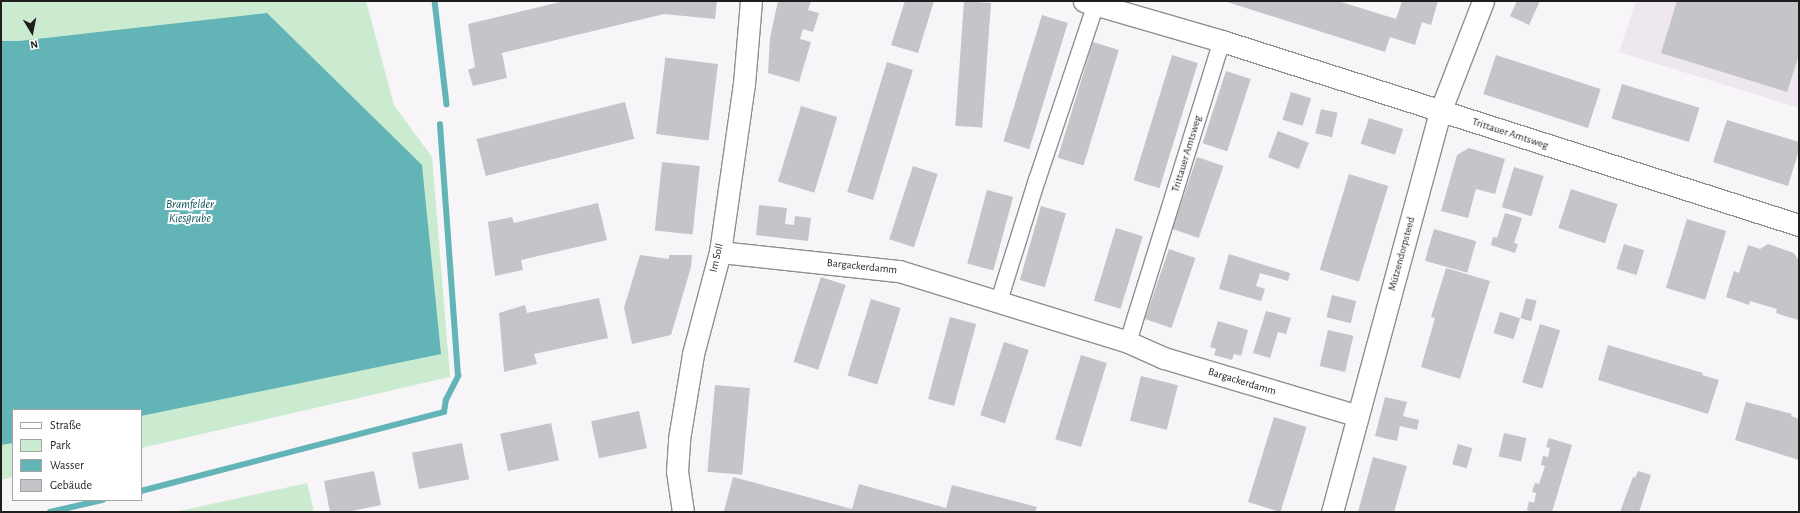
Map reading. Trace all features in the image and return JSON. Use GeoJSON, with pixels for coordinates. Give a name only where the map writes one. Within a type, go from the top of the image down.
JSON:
{"type":"FeatureCollection","features":[{"type":"Feature","properties":{"kind":"street","name":"Im Soll"},"geometry":{"type":"LineString","coordinates":[[683,512],[677,471],[679,439],[692,354],[720,252],[744,84],[751,1]]}},
{"type":"Feature","properties":{"kind":"street","name":"Mützendorpsteed"},"geometry":{"type":"LineString","coordinates":[[1332,512],[1440,112],[1483,1]]}},
{"type":"Feature","properties":{"kind":"street","name":"Trittauer Amtsweg"},"geometry":{"type":"LineString","coordinates":[[999,301],[1090,3],[1222,41],[1440,112],[1799,225]]}},
{"type":"Feature","properties":{"kind":"street","name":"Trittauer Amtsweg"},"geometry":{"type":"LineString","coordinates":[[1128,342],[1222,41]]}},
{"type":"Feature","properties":{"kind":"street","name":"Bargackerdamm"},"geometry":{"type":"LineString","coordinates":[[720,252],[899,270],[1128,342],[1164,358],[1358,416]]}},
{"type":"Feature","properties":{"kind":"shaded area"},"geometry":{"type":"Polygon","coordinates":[[[1636,1],[1799,1],[1799,108],[1619,52],[1636,1]]]}},
{"type":"Feature","properties":{"kind":"green space","name":"Bramfelder Kiesgrube"},"geometry":{"type":"Polygon","coordinates":[[[1,1],[366,1],[394,105],[432,157],[450,377],[142,448],[142,409],[12,409],[12,477],[1,480],[1,1]]]}},
{"type":"Feature","properties":{"kind":"green space"},"geometry":{"type":"Polygon","coordinates":[[[307,483],[314,512],[175,512],[307,483]]]}},
{"type":"Feature","properties":{"kind":"water","name":"Bramfelder Kiesgrube"},"geometry":{"type":"Polygon","coordinates":[[[267,13],[422,165],[441,354],[142,416],[142,409],[12,409],[12,443],[1,445],[1,41],[19,41],[267,13]]]}},
{"type":"Feature","properties":{"kind":"building"},"geometry":{"type":"Polygon","coordinates":[[[564,1],[717,1],[715,19],[664,14],[502,53],[507,78],[473,86],[468,70],[475,67],[468,24],[564,1]]]}},
{"type":"Feature","properties":{"kind":"building"},"geometry":{"type":"Polygon","coordinates":[[[778,1],[811,1],[808,10],[819,13],[813,32],[803,29],[800,39],[811,42],[799,82],[768,73],[770,38],[778,1]]]}},
{"type":"Feature","properties":{"kind":"building"},"geometry":{"type":"Polygon","coordinates":[[[905,1],[934,1],[918,53],[891,45],[905,1]]]}},
{"type":"Feature","properties":{"kind":"building"},"geometry":{"type":"Polygon","coordinates":[[[964,1],[991,3],[982,128],[955,126],[964,1]]]}},
{"type":"Feature","properties":{"kind":"building"},"geometry":{"type":"Polygon","coordinates":[[[1224,1],[1338,1],[1396,19],[1402,1],[1438,1],[1431,25],[1422,22],[1415,45],[1390,37],[1385,52],[1224,1]]]}},
{"type":"Feature","properties":{"kind":"building"},"geometry":{"type":"Polygon","coordinates":[[[1517,1],[1540,1],[1529,25],[1510,16],[1517,1]]]}},
{"type":"Feature","properties":{"kind":"building"},"geometry":{"type":"Polygon","coordinates":[[[1677,1],[1799,1],[1799,55],[1787,92],[1661,53],[1677,1]]]}},
{"type":"Feature","properties":{"kind":"building"},"geometry":{"type":"Polygon","coordinates":[[[1042,15],[1068,23],[1029,149],[1003,141],[1042,15]]]}},
{"type":"Feature","properties":{"kind":"building"},"geometry":{"type":"Polygon","coordinates":[[[1093,42],[1119,50],[1083,166],[1058,158],[1093,42]]]}},
{"type":"Feature","properties":{"kind":"building"},"geometry":{"type":"Polygon","coordinates":[[[1172,55],[1198,63],[1160,188],[1134,180],[1172,55]]]}},
{"type":"Feature","properties":{"kind":"building"},"geometry":{"type":"Polygon","coordinates":[[[1496,55],[1601,89],[1588,128],[1483,94],[1496,55]]]}},
{"type":"Feature","properties":{"kind":"building"},"geometry":{"type":"Polygon","coordinates":[[[665,58],[718,64],[709,140],[656,134],[665,58]]]}},
{"type":"Feature","properties":{"kind":"building"},"geometry":{"type":"Polygon","coordinates":[[[887,62],[913,70],[873,200],[847,192],[887,62]]]}},
{"type":"Feature","properties":{"kind":"building"},"geometry":{"type":"Polygon","coordinates":[[[1226,71],[1251,79],[1227,151],[1203,143],[1226,71]]]}},
{"type":"Feature","properties":{"kind":"building"},"geometry":{"type":"Polygon","coordinates":[[[1622,84],[1699,108],[1689,142],[1611,118],[1622,84]]]}},
{"type":"Feature","properties":{"kind":"building"},"geometry":{"type":"Polygon","coordinates":[[[1291,92],[1311,98],[1303,126],[1283,120],[1291,92]]]}},
{"type":"Feature","properties":{"kind":"building"},"geometry":{"type":"Polygon","coordinates":[[[625,102],[634,139],[486,176],[477,139],[625,102]]]}},
{"type":"Feature","properties":{"kind":"building"},"geometry":{"type":"Polygon","coordinates":[[[801,106],[837,117],[814,193],[778,182],[801,106]]]}},
{"type":"Feature","properties":{"kind":"building"},"geometry":{"type":"Polygon","coordinates":[[[1321,109],[1338,113],[1332,137],[1315,133],[1321,109]]]}},
{"type":"Feature","properties":{"kind":"building"},"geometry":{"type":"Polygon","coordinates":[[[1369,118],[1403,129],[1395,155],[1361,144],[1369,118]]]}},
{"type":"Feature","properties":{"kind":"building"},"geometry":{"type":"Polygon","coordinates":[[[1727,120],[1799,142],[1799,150],[1788,186],[1713,162],[1727,120]]]}},
{"type":"Feature","properties":{"kind":"building"},"geometry":{"type":"Polygon","coordinates":[[[1278,131],[1309,143],[1299,169],[1268,157],[1278,131]]]}},
{"type":"Feature","properties":{"kind":"building"},"geometry":{"type":"Polygon","coordinates":[[[1469,148],[1505,159],[1495,194],[1476,189],[1468,218],[1441,211],[1457,155],[1469,148]]]}},
{"type":"Feature","properties":{"kind":"building"},"geometry":{"type":"Polygon","coordinates":[[[1197,157],[1223,166],[1199,238],[1172,229],[1197,157]]]}},
{"type":"Feature","properties":{"kind":"building"},"geometry":{"type":"Polygon","coordinates":[[[662,162],[700,166],[693,235],[655,231],[662,162]]]}},
{"type":"Feature","properties":{"kind":"building"},"geometry":{"type":"Polygon","coordinates":[[[913,166],[938,174],[914,247],[889,239],[913,166]]]}},
{"type":"Feature","properties":{"kind":"building"},"geometry":{"type":"Polygon","coordinates":[[[1514,167],[1544,176],[1531,216],[1502,207],[1514,167]]]}},
{"type":"Feature","properties":{"kind":"building"},"geometry":{"type":"Polygon","coordinates":[[[1349,174],[1388,186],[1359,282],[1320,270],[1349,174]]]}},
{"type":"Feature","properties":{"kind":"building"},"geometry":{"type":"Polygon","coordinates":[[[1571,189],[1618,204],[1605,243],[1558,228],[1571,189]]]}},
{"type":"Feature","properties":{"kind":"building"},"geometry":{"type":"Polygon","coordinates":[[[987,190],[1013,197],[993,270],[967,263],[987,190]]]}},
{"type":"Feature","properties":{"kind":"building"},"geometry":{"type":"Polygon","coordinates":[[[598,203],[607,240],[521,260],[523,270],[495,276],[488,222],[512,217],[514,223],[598,203]]]}},
{"type":"Feature","properties":{"kind":"building"},"geometry":{"type":"Polygon","coordinates":[[[759,205],[787,208],[785,224],[794,225],[795,216],[811,218],[808,241],[756,235],[759,205]]]}},
{"type":"Feature","properties":{"kind":"building"},"geometry":{"type":"Polygon","coordinates":[[[1041,206],[1066,213],[1045,287],[1020,280],[1041,206]]]}},
{"type":"Feature","properties":{"kind":"building"},"geometry":{"type":"Polygon","coordinates":[[[1505,213],[1522,218],[1514,243],[1518,244],[1515,253],[1491,245],[1493,237],[1497,238],[1505,213]]]}},
{"type":"Feature","properties":{"kind":"building"},"geometry":{"type":"Polygon","coordinates":[[[1687,219],[1726,231],[1705,300],[1666,288],[1687,219]]]}},
{"type":"Feature","properties":{"kind":"building"},"geometry":{"type":"Polygon","coordinates":[[[1116,228],[1143,236],[1121,309],[1094,301],[1116,228]]]}},
{"type":"Feature","properties":{"kind":"building"},"geometry":{"type":"Polygon","coordinates":[[[1434,229],[1476,241],[1467,273],[1425,261],[1434,229]]]}},
{"type":"Feature","properties":{"kind":"building"},"geometry":{"type":"Polygon","coordinates":[[[1624,244],[1644,250],[1636,275],[1616,269],[1624,244]]]}},
{"type":"Feature","properties":{"kind":"building"},"geometry":{"type":"Polygon","coordinates":[[[1768,244],[1794,253],[1799,261],[1798,320],[1776,313],[1777,309],[1750,301],[1749,305],[1726,297],[1734,271],[1739,273],[1748,245],[1760,249],[1768,244]]]}},
{"type":"Feature","properties":{"kind":"building"},"geometry":{"type":"Polygon","coordinates":[[[1169,249],[1195,258],[1171,328],[1145,319],[1169,249]]]}},
{"type":"Feature","properties":{"kind":"building"},"geometry":{"type":"Polygon","coordinates":[[[1229,254],[1290,273],[1288,281],[1260,273],[1256,286],[1265,289],[1261,301],[1219,289],[1229,254]]]}},
{"type":"Feature","properties":{"kind":"building"},"geometry":{"type":"Polygon","coordinates":[[[640,255],[669,259],[669,255],[692,255],[691,267],[671,335],[632,344],[624,308],[640,255]]]}},
{"type":"Feature","properties":{"kind":"building"},"geometry":{"type":"Polygon","coordinates":[[[1446,268],[1490,281],[1460,379],[1421,367],[1435,318],[1431,317],[1446,268]]]}},
{"type":"Feature","properties":{"kind":"building"},"geometry":{"type":"Polygon","coordinates":[[[821,277],[846,285],[818,370],[793,362],[821,277]]]}},
{"type":"Feature","properties":{"kind":"building"},"geometry":{"type":"Polygon","coordinates":[[[1332,295],[1356,301],[1351,323],[1326,317],[1332,295]]]}},
{"type":"Feature","properties":{"kind":"building"},"geometry":{"type":"Polygon","coordinates":[[[599,298],[608,338],[534,354],[537,364],[504,372],[499,313],[525,305],[527,313],[599,298]]]}},
{"type":"Feature","properties":{"kind":"building"},"geometry":{"type":"Polygon","coordinates":[[[1526,298],[1537,301],[1531,321],[1521,318],[1526,298]]]}},
{"type":"Feature","properties":{"kind":"building"},"geometry":{"type":"Polygon","coordinates":[[[871,299],[901,308],[877,385],[848,376],[871,299]]]}},
{"type":"Feature","properties":{"kind":"building"},"geometry":{"type":"Polygon","coordinates":[[[1266,311],[1291,318],[1286,334],[1278,332],[1270,358],[1253,353],[1266,311]]]}},
{"type":"Feature","properties":{"kind":"building"},"geometry":{"type":"Polygon","coordinates":[[[1500,312],[1520,318],[1514,339],[1494,333],[1500,312]]]}},
{"type":"Feature","properties":{"kind":"building"},"geometry":{"type":"Polygon","coordinates":[[[950,317],[976,324],[954,406],[928,399],[950,317]]]}},
{"type":"Feature","properties":{"kind":"building"},"geometry":{"type":"Polygon","coordinates":[[[1218,321],[1248,330],[1241,356],[1234,354],[1232,360],[1214,355],[1216,349],[1210,347],[1218,321]]]}},
{"type":"Feature","properties":{"kind":"building"},"geometry":{"type":"Polygon","coordinates":[[[1540,324],[1560,330],[1542,388],[1522,382],[1540,324]]]}},
{"type":"Feature","properties":{"kind":"building"},"geometry":{"type":"Polygon","coordinates":[[[1328,330],[1353,336],[1345,372],[1320,366],[1328,330]]]}},
{"type":"Feature","properties":{"kind":"building"},"geometry":{"type":"Polygon","coordinates":[[[1004,342],[1029,350],[1005,423],[980,415],[1004,342]]]}},
{"type":"Feature","properties":{"kind":"building"},"geometry":{"type":"Polygon","coordinates":[[[1608,345],[1703,373],[1702,375],[1719,380],[1708,414],[1598,380],[1608,345]]]}},
{"type":"Feature","properties":{"kind":"building"},"geometry":{"type":"Polygon","coordinates":[[[1081,355],[1107,363],[1081,447],[1055,439],[1081,355]]]}},
{"type":"Feature","properties":{"kind":"building"},"geometry":{"type":"Polygon","coordinates":[[[1141,376],[1178,385],[1167,430],[1130,421],[1141,376]]]}},
{"type":"Feature","properties":{"kind":"building"},"geometry":{"type":"Polygon","coordinates":[[[715,385],[750,388],[742,475],[707,472],[715,385]]]}},
{"type":"Feature","properties":{"kind":"building"},"geometry":{"type":"Polygon","coordinates":[[[1385,397],[1407,402],[1403,416],[1419,420],[1417,430],[1400,426],[1397,441],[1375,436],[1385,397]]]}},
{"type":"Feature","properties":{"kind":"building"},"geometry":{"type":"Polygon","coordinates":[[[1746,402],[1792,414],[1791,416],[1799,419],[1799,460],[1735,440],[1746,402]]]}},
{"type":"Feature","properties":{"kind":"building"},"geometry":{"type":"Polygon","coordinates":[[[639,411],[647,448],[599,458],[591,421],[639,411]]]}},
{"type":"Feature","properties":{"kind":"building"},"geometry":{"type":"Polygon","coordinates":[[[1274,417],[1307,427],[1281,512],[1248,502],[1274,417]]]}},
{"type":"Feature","properties":{"kind":"building"},"geometry":{"type":"Polygon","coordinates":[[[551,423],[559,460],[508,471],[500,434],[551,423]]]}},
{"type":"Feature","properties":{"kind":"building"},"geometry":{"type":"Polygon","coordinates":[[[1504,433],[1526,438],[1521,462],[1499,456],[1504,433]]]}},
{"type":"Feature","properties":{"kind":"building"},"geometry":{"type":"Polygon","coordinates":[[[1549,438],[1572,445],[1552,512],[1533,512],[1527,510],[1529,501],[1534,503],[1536,493],[1532,492],[1535,483],[1539,484],[1545,466],[1541,465],[1543,456],[1548,457],[1550,448],[1546,447],[1549,438]]]}},
{"type":"Feature","properties":{"kind":"building"},"geometry":{"type":"Polygon","coordinates":[[[462,443],[469,479],[419,489],[412,453],[462,443]]]}},
{"type":"Feature","properties":{"kind":"building"},"geometry":{"type":"Polygon","coordinates":[[[1458,444],[1472,448],[1467,468],[1452,464],[1458,444]]]}},
{"type":"Feature","properties":{"kind":"building"},"geometry":{"type":"Polygon","coordinates":[[[1373,457],[1407,466],[1394,512],[1358,512],[1373,457]]]}},
{"type":"Feature","properties":{"kind":"building"},"geometry":{"type":"Polygon","coordinates":[[[374,471],[381,505],[347,512],[330,512],[324,481],[374,471]]]}},
{"type":"Feature","properties":{"kind":"building"},"geometry":{"type":"Polygon","coordinates":[[[1638,471],[1651,475],[1639,512],[1620,512],[1633,477],[1635,478],[1638,471]]]}},
{"type":"Feature","properties":{"kind":"building"},"geometry":{"type":"Polygon","coordinates":[[[733,477],[852,509],[859,484],[946,508],[952,485],[1037,507],[1035,512],[727,512],[724,511],[733,477]]]}},
{"type":"Feature","properties":{"kind":"waterway"},"geometry":{"type":"LineString","coordinates":[[435,1],[447,104]]}},
{"type":"Feature","properties":{"kind":"waterway"},"geometry":{"type":"LineString","coordinates":[[142,491],[444,412],[446,400],[458,376],[440,125]]}},
{"type":"Feature","properties":{"kind":"waterway"},"geometry":{"type":"LineString","coordinates":[[50,512],[99,501]]}}]}
